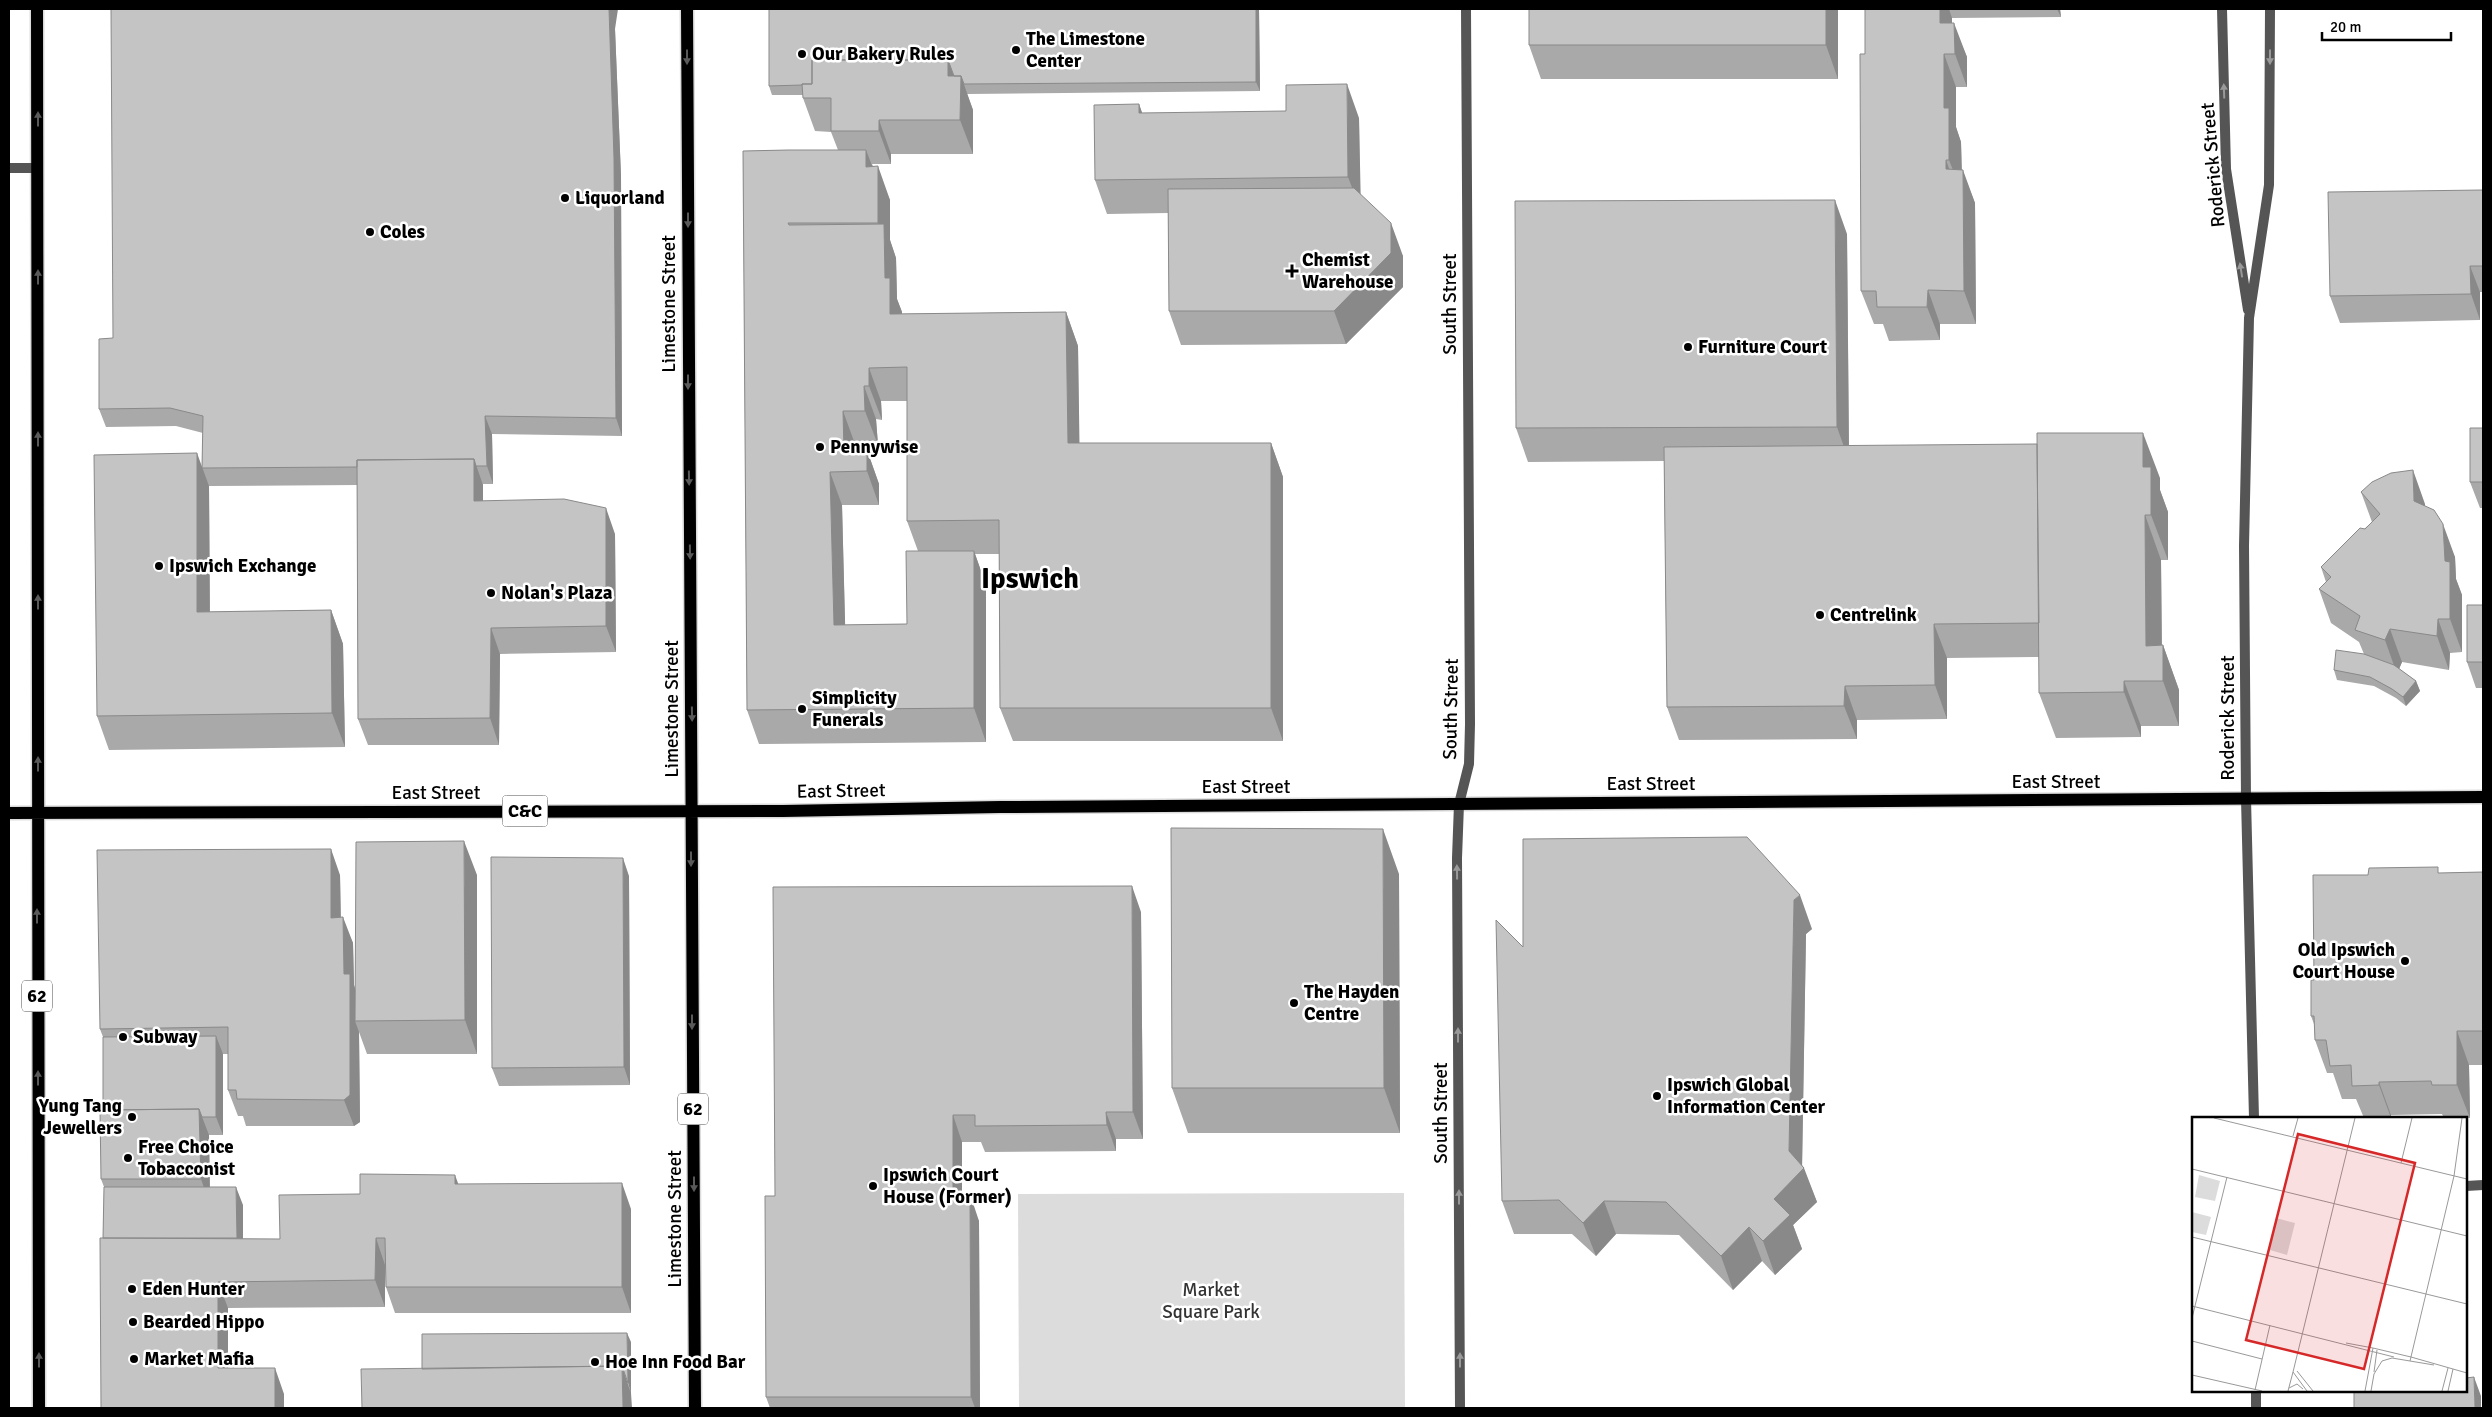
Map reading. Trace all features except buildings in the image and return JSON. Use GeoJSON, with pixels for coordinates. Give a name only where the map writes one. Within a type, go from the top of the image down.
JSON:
{"type":"FeatureCollection","features":[{"type":"Feature","properties":{"kind":"main road"},"geometry":{"type":"LineString","coordinates":[[37,9],[37,813]]}},
{"type":"Feature","properties":{"kind":"main road","name":"Limestone Street"},"geometry":{"type":"LineString","coordinates":[[687,9],[695,1408]]}},
{"type":"Feature","properties":{"kind":"main road","name":"East Street"},"geometry":{"type":"LineString","coordinates":[[9,813],[2483,797]]}},
{"type":"Feature","properties":{"kind":"main road","name":"62"},"geometry":{"type":"LineString","coordinates":[[37,813],[39,1408]]}},
{"type":"Feature","properties":{"kind":"street","name":"South Street"},"geometry":{"type":"LineString","coordinates":[[1460,1408],[1456,858],[1459,804],[1469,764],[1470,741],[1466,9]]}},
{"type":"Feature","properties":{"kind":"street","name":"Roderick Street"},"geometry":{"type":"LineString","coordinates":[[2222,9],[2226,169],[2249,318]]}},
{"type":"Feature","properties":{"kind":"street","name":"Roderick Street"},"geometry":{"type":"LineString","coordinates":[[2254,1117],[2246,799],[2244,546],[2249,318],[2269,185],[2270,9]]}},
{"type":"Feature","properties":{"kind":"street"},"geometry":{"type":"LineString","coordinates":[[9,168],[38,168]]}},
{"type":"Feature","properties":{"kind":"street"},"geometry":{"type":"LineString","coordinates":[[2467,1186],[2483,1186]]}},
{"type":"Feature","properties":{"kind":"street"},"geometry":{"type":"LineString","coordinates":[[2256,1392],[2256,1408]]}},
{"type":"Feature","properties":{"kind":"green space","name":"Market Square Park"},"geometry":{"type":"Polygon","coordinates":[[[1404,1193],[1405,1408],[1019,1408],[1018,1194],[1404,1193]]]}},
{"type":"Feature","properties":{"kind":"place","name":"The Limestone Center"},"geometry":{"type":"Point","coordinates":[1016,50]}},
{"type":"Feature","properties":{"kind":"place","name":"Our Bakery Rules"},"geometry":{"type":"Point","coordinates":[802,54]}},
{"type":"Feature","properties":{"kind":"place","name":"Liquorland"},"geometry":{"type":"Point","coordinates":[565,198]}},
{"type":"Feature","properties":{"kind":"place","name":"Coles"},"geometry":{"type":"Point","coordinates":[370,232]}},
{"type":"Feature","properties":{"kind":"place","name":"Chemist Warehouse"},"geometry":{"type":"Point","coordinates":[1292,271]}},
{"type":"Feature","properties":{"kind":"place","name":"Furniture Court"},"geometry":{"type":"Point","coordinates":[1688,347]}},
{"type":"Feature","properties":{"kind":"place","name":"Pennywise"},"geometry":{"type":"Point","coordinates":[820,447]}},
{"type":"Feature","properties":{"kind":"place","name":"Ipswich Exchange"},"geometry":{"type":"Point","coordinates":[159,566]}},
{"type":"Feature","properties":{"kind":"place","name":"Nolan's Plaza"},"geometry":{"type":"Point","coordinates":[491,593]}},
{"type":"Feature","properties":{"kind":"place","name":"Centrelink"},"geometry":{"type":"Point","coordinates":[1820,615]}},
{"type":"Feature","properties":{"kind":"place","name":"Simplicity Funerals"},"geometry":{"type":"Point","coordinates":[802,709]}},
{"type":"Feature","properties":{"kind":"place","name":"Old Ipswich Court House"},"geometry":{"type":"Point","coordinates":[2405,961]}},
{"type":"Feature","properties":{"kind":"place","name":"The Hayden Centre"},"geometry":{"type":"Point","coordinates":[1294,1003]}},
{"type":"Feature","properties":{"kind":"place","name":"Subway"},"geometry":{"type":"Point","coordinates":[123,1037]}},
{"type":"Feature","properties":{"kind":"place","name":"Ipswich Global Information Center"},"geometry":{"type":"Point","coordinates":[1657,1096]}},
{"type":"Feature","properties":{"kind":"place","name":"Yung Tang Jewellers"},"geometry":{"type":"Point","coordinates":[132,1117]}},
{"type":"Feature","properties":{"kind":"place","name":"Free Choice Tobacconist"},"geometry":{"type":"Point","coordinates":[128,1158]}},
{"type":"Feature","properties":{"kind":"place","name":"Ipswich Court House (Former)"},"geometry":{"type":"Point","coordinates":[873,1186]}},
{"type":"Feature","properties":{"kind":"place","name":"Eden Hunter"},"geometry":{"type":"Point","coordinates":[132,1289]}},
{"type":"Feature","properties":{"kind":"place","name":"Bearded Hippo"},"geometry":{"type":"Point","coordinates":[133,1322]}},
{"type":"Feature","properties":{"kind":"place","name":"Market Mafia"},"geometry":{"type":"Point","coordinates":[134,1359]}},
{"type":"Feature","properties":{"kind":"place","name":"Hoe Inn Food Bar"},"geometry":{"type":"Point","coordinates":[595,1362]}},
{"type":"Feature","properties":{"kind":"district","name":"Ipswich"},"geometry":{"type":"Point","coordinates":[1030,578]}}]}
